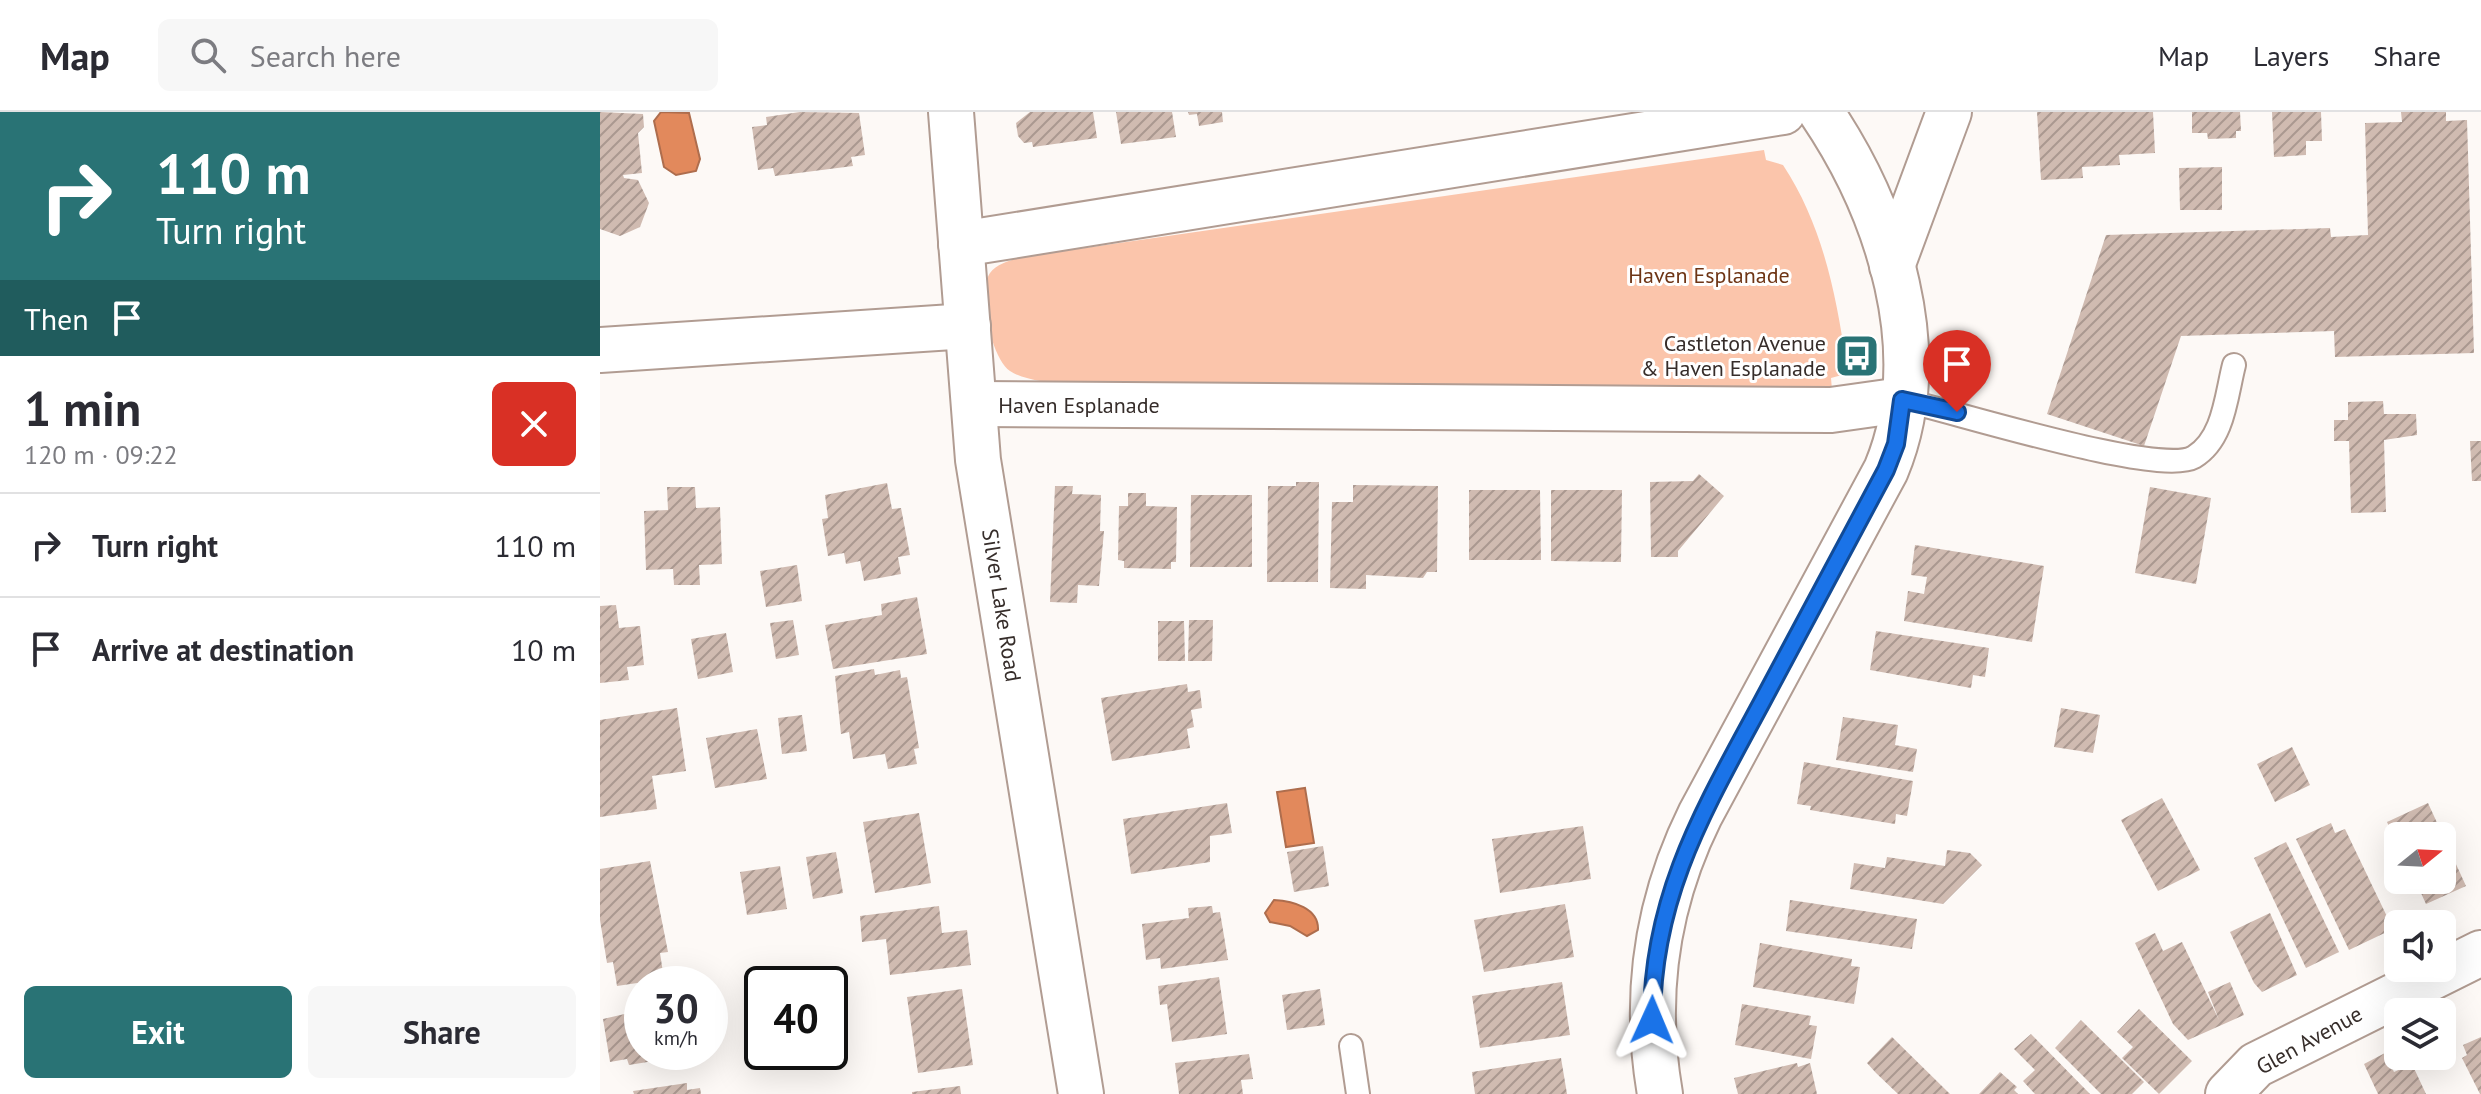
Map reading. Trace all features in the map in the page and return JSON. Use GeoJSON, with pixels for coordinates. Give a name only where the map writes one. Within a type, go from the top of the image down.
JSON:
{"type":"FeatureCollection","features":[{"type":"Feature","properties":{"kind":"street","name":"Silver Lake Road"},"geometry":{"type":"LineString","coordinates":[[951,112],[978,460],[1081,1094]]}},
{"type":"Feature","properties":{"kind":"street"},"geometry":{"type":"LineString","coordinates":[[961,244],[1783,112]]}},
{"type":"Feature","properties":{"kind":"street"},"geometry":{"type":"LineString","coordinates":[[1660,1094],[1652,1020],[1653,967],[1661,920],[1679,862],[1700,815],[1886,470],[1896,444],[1902,400],[1902,321],[1892,266],[1863,184],[1821,112]]}},
{"type":"Feature","properties":{"kind":"street"},"geometry":{"type":"LineString","coordinates":[[1892,266],[1949,112]]}},
{"type":"Feature","properties":{"kind":"street"},"geometry":{"type":"LineString","coordinates":[[600,350],[968,326]]}},
{"type":"Feature","properties":{"kind":"street","name":"Haven Esplanade"},"geometry":{"type":"LineString","coordinates":[[974,404],[1831,410],[1902,400]]}},
{"type":"Feature","properties":{"kind":"street","name":"Glen Avenue"},"geometry":{"type":"LineString","coordinates":[[2228,1094],[2256,1065],[2481,953]]}},
{"type":"Feature","properties":{"kind":"lane"},"geometry":{"type":"LineString","coordinates":[[1902,400],[2125,458],[2169,462],[2193,458],[2215,438],[2234,365]]}},
{"type":"Feature","properties":{"kind":"lane"},"geometry":{"type":"LineString","coordinates":[[1351,1046],[1358,1094]]}},
{"type":"Feature","properties":{"kind":"green space","name":"Haven Esplanade"},"geometry":{"type":"Polygon","coordinates":[[[1764,150],[1766,160],[1783,165],[1796,188],[1808,211],[1825,260],[1846,362],[1842,375],[1831,378],[1832,390],[1068,384],[1035,380],[1010,371],[997,353],[988,324],[985,294],[990,273],[1001,264],[1022,257],[1764,150]]]}},
{"type":"Feature","properties":{"kind":"shaded area"},"geometry":{"type":"Polygon","coordinates":[[[661,112],[689,113],[700,159],[696,171],[676,175],[664,167],[654,121],[661,112]]]}},
{"type":"Feature","properties":{"kind":"shaded area"},"geometry":{"type":"Polygon","coordinates":[[[1305,788],[1314,843],[1286,847],[1277,792],[1305,788]]]}},
{"type":"Feature","properties":{"kind":"shaded area"},"geometry":{"type":"Polygon","coordinates":[[[1274,900],[1297,904],[1310,911],[1318,930],[1307,936],[1290,926],[1270,922],[1265,913],[1274,900]]]}},
{"type":"Feature","properties":{"kind":"building"},"geometry":{"type":"Polygon","coordinates":[[[600,112],[643,114],[644,127],[638,133],[642,173],[623,175],[624,178],[638,180],[649,203],[640,227],[620,236],[600,229],[600,112]]]}},
{"type":"Feature","properties":{"kind":"building"},"geometry":{"type":"Polygon","coordinates":[[[800,112],[859,113],[865,155],[851,157],[853,166],[775,176],[773,168],[758,170],[752,127],[767,125],[766,117],[800,112]]]}},
{"type":"Feature","properties":{"kind":"building"},"geometry":{"type":"Polygon","coordinates":[[[1030,112],[1093,112],[1097,138],[1033,147],[1032,142],[1024,143],[1018,136],[1016,123],[1030,112]]]}},
{"type":"Feature","properties":{"kind":"building"},"geometry":{"type":"Polygon","coordinates":[[[1116,112],[1172,112],[1176,137],[1121,144],[1116,112]]]}},
{"type":"Feature","properties":{"kind":"building"},"geometry":{"type":"Polygon","coordinates":[[[1188,112],[1222,112],[1223,122],[1199,126],[1197,114],[1189,115],[1188,112]]]}},
{"type":"Feature","properties":{"kind":"building"},"geometry":{"type":"Polygon","coordinates":[[[2037,112],[2153,112],[2155,153],[2119,155],[2120,165],[2082,167],[2083,178],[2041,180],[2037,112]]]}},
{"type":"Feature","properties":{"kind":"building"},"geometry":{"type":"Polygon","coordinates":[[[2192,112],[2240,112],[2241,131],[2236,131],[2236,138],[2208,139],[2207,133],[2192,133],[2192,112]]]}},
{"type":"Feature","properties":{"kind":"building"},"geometry":{"type":"Polygon","coordinates":[[[2272,112],[2321,112],[2322,141],[2306,141],[2306,155],[2274,157],[2272,112]]]}},
{"type":"Feature","properties":{"kind":"building"},"geometry":{"type":"Polygon","coordinates":[[[2401,112],[2446,112],[2446,121],[2467,120],[2474,353],[2335,357],[2334,331],[2181,336],[2144,446],[2047,414],[2106,235],[2330,228],[2331,237],[2368,235],[2365,123],[2402,122],[2401,112]]]}},
{"type":"Feature","properties":{"kind":"building"},"geometry":{"type":"Polygon","coordinates":[[[2222,167],[2222,210],[2180,210],[2179,168],[2222,167]]]}},
{"type":"Feature","properties":{"kind":"building"},"geometry":{"type":"Polygon","coordinates":[[[2383,401],[2384,414],[2416,414],[2417,435],[2384,440],[2386,512],[2351,513],[2349,441],[2334,441],[2334,420],[2348,420],[2348,402],[2383,401]]]}},
{"type":"Feature","properties":{"kind":"building"},"geometry":{"type":"Polygon","coordinates":[[[2470,441],[2481,441],[2481,481],[2472,481],[2470,441]]]}},
{"type":"Feature","properties":{"kind":"building"},"geometry":{"type":"Polygon","coordinates":[[[1699,474],[1724,496],[1678,551],[1678,557],[1651,557],[1650,482],[1693,481],[1699,474]]]}},
{"type":"Feature","properties":{"kind":"building"},"geometry":{"type":"Polygon","coordinates":[[[1296,482],[1319,482],[1318,582],[1267,582],[1268,486],[1296,486],[1296,482]]]}},
{"type":"Feature","properties":{"kind":"building"},"geometry":{"type":"Polygon","coordinates":[[[887,483],[892,509],[901,508],[910,555],[898,557],[901,574],[864,581],[860,561],[846,564],[844,553],[828,556],[822,519],[828,518],[825,495],[887,483]]]}},
{"type":"Feature","properties":{"kind":"building"},"geometry":{"type":"Polygon","coordinates":[[[1353,485],[1438,486],[1437,572],[1427,572],[1423,578],[1366,575],[1366,589],[1330,588],[1332,502],[1353,502],[1353,485]]]}},
{"type":"Feature","properties":{"kind":"building"},"geometry":{"type":"Polygon","coordinates":[[[1055,486],[1073,486],[1072,494],[1101,495],[1100,531],[1104,531],[1099,586],[1078,585],[1077,603],[1050,602],[1055,486]]]}},
{"type":"Feature","properties":{"kind":"building"},"geometry":{"type":"Polygon","coordinates":[[[667,487],[695,487],[696,508],[720,507],[722,564],[699,565],[700,585],[674,585],[673,569],[646,570],[644,511],[668,510],[667,487]]]}},
{"type":"Feature","properties":{"kind":"building"},"geometry":{"type":"Polygon","coordinates":[[[2150,487],[2211,498],[2196,584],[2135,573],[2150,487]]]}},
{"type":"Feature","properties":{"kind":"building"},"geometry":{"type":"Polygon","coordinates":[[[1469,490],[1540,490],[1541,560],[1469,560],[1469,490]]]}},
{"type":"Feature","properties":{"kind":"building"},"geometry":{"type":"Polygon","coordinates":[[[1551,490],[1622,490],[1621,562],[1551,561],[1551,490]]]}},
{"type":"Feature","properties":{"kind":"building"},"geometry":{"type":"Polygon","coordinates":[[[1128,493],[1146,493],[1146,506],[1177,507],[1176,562],[1171,562],[1171,569],[1124,568],[1124,561],[1118,560],[1119,506],[1128,506],[1128,493]]]}},
{"type":"Feature","properties":{"kind":"building"},"geometry":{"type":"Polygon","coordinates":[[[1191,495],[1252,495],[1252,567],[1190,567],[1191,495]]]}},
{"type":"Feature","properties":{"kind":"building"},"geometry":{"type":"Polygon","coordinates":[[[1915,545],[2044,566],[2032,642],[1904,621],[1908,591],[1924,594],[1927,577],[1911,575],[1915,545]]]}},
{"type":"Feature","properties":{"kind":"building"},"geometry":{"type":"Polygon","coordinates":[[[797,565],[802,601],[766,607],[760,571],[797,565]]]}},
{"type":"Feature","properties":{"kind":"building"},"geometry":{"type":"Polygon","coordinates":[[[917,597],[927,654],[833,669],[825,625],[882,615],[881,604],[917,597]]]}},
{"type":"Feature","properties":{"kind":"building"},"geometry":{"type":"Polygon","coordinates":[[[616,605],[619,628],[640,626],[644,665],[627,667],[629,680],[600,683],[600,606],[616,605]]]}},
{"type":"Feature","properties":{"kind":"building"},"geometry":{"type":"Polygon","coordinates":[[[793,620],[799,655],[776,659],[770,623],[793,620]]]}},
{"type":"Feature","properties":{"kind":"building"},"geometry":{"type":"Polygon","coordinates":[[[1189,620],[1213,620],[1212,661],[1188,661],[1189,620]]]}},
{"type":"Feature","properties":{"kind":"building"},"geometry":{"type":"Polygon","coordinates":[[[1158,621],[1184,621],[1185,661],[1158,661],[1158,621]]]}},
{"type":"Feature","properties":{"kind":"building"},"geometry":{"type":"Polygon","coordinates":[[[1876,631],[1989,648],[1985,677],[1973,675],[1971,688],[1870,670],[1876,631]]]}},
{"type":"Feature","properties":{"kind":"building"},"geometry":{"type":"Polygon","coordinates":[[[726,633],[733,672],[698,679],[691,639],[726,633]]]}},
{"type":"Feature","properties":{"kind":"building"},"geometry":{"type":"Polygon","coordinates":[[[874,669],[875,675],[900,670],[901,678],[907,677],[919,748],[914,749],[917,764],[888,769],[885,754],[853,759],[849,732],[841,734],[835,676],[874,669]]]}},
{"type":"Feature","properties":{"kind":"building"},"geometry":{"type":"Polygon","coordinates":[[[1187,684],[1188,692],[1200,690],[1202,708],[1191,710],[1194,727],[1187,729],[1190,748],[1112,761],[1101,698],[1187,684]]]}},
{"type":"Feature","properties":{"kind":"building"},"geometry":{"type":"Polygon","coordinates":[[[677,708],[686,771],[652,776],[657,809],[600,817],[600,720],[677,708]]]}},
{"type":"Feature","properties":{"kind":"building"},"geometry":{"type":"Polygon","coordinates":[[[2061,708],[2100,715],[2093,753],[2054,747],[2061,708]]]}},
{"type":"Feature","properties":{"kind":"building"},"geometry":{"type":"Polygon","coordinates":[[[802,715],[807,751],[782,754],[778,718],[802,715]]]}},
{"type":"Feature","properties":{"kind":"building"},"geometry":{"type":"Polygon","coordinates":[[[1843,717],[1898,725],[1895,745],[1917,749],[1913,772],[1836,760],[1843,717]]]}},
{"type":"Feature","properties":{"kind":"building"},"geometry":{"type":"Polygon","coordinates":[[[757,729],[767,779],[715,788],[706,738],[757,729]]]}},
{"type":"Feature","properties":{"kind":"building"},"geometry":{"type":"Polygon","coordinates":[[[2292,747],[2310,785],[2275,802],[2257,764],[2292,747]]]}},
{"type":"Feature","properties":{"kind":"building"},"geometry":{"type":"Polygon","coordinates":[[[1804,762],[1913,781],[1907,816],[1896,814],[1895,824],[1810,810],[1811,806],[1797,804],[1804,762]]]}},
{"type":"Feature","properties":{"kind":"building"},"geometry":{"type":"Polygon","coordinates":[[[2162,798],[2200,870],[2158,891],[2121,820],[2162,798]]]}},
{"type":"Feature","properties":{"kind":"building"},"geometry":{"type":"Polygon","coordinates":[[[1227,803],[1232,833],[1210,836],[1210,862],[1131,874],[1123,819],[1227,803]]]}},
{"type":"Feature","properties":{"kind":"building"},"geometry":{"type":"Polygon","coordinates":[[[2428,803],[2437,822],[2387,822],[2428,803]]]}},
{"type":"Feature","properties":{"kind":"building"},"geometry":{"type":"Polygon","coordinates":[[[919,813],[931,883],[875,893],[863,822],[919,813]]]}},
{"type":"Feature","properties":{"kind":"building"},"geometry":{"type":"Polygon","coordinates":[[[2331,823],[2335,833],[2345,829],[2384,910],[2384,933],[2349,950],[2296,839],[2331,823]]]}},
{"type":"Feature","properties":{"kind":"building"},"geometry":{"type":"Polygon","coordinates":[[[1583,826],[1591,879],[1500,893],[1492,839],[1583,826]]]}},
{"type":"Feature","properties":{"kind":"building"},"geometry":{"type":"Polygon","coordinates":[[[2286,842],[2339,952],[2306,968],[2254,858],[2286,842]]]}},
{"type":"Feature","properties":{"kind":"building"},"geometry":{"type":"Polygon","coordinates":[[[1323,846],[1329,886],[1294,892],[1287,852],[1323,846]]]}},
{"type":"Feature","properties":{"kind":"building"},"geometry":{"type":"Polygon","coordinates":[[[1947,850],[1970,853],[1982,865],[1943,904],[1850,889],[1854,863],[1885,868],[1887,857],[1945,866],[1947,850]]]}},
{"type":"Feature","properties":{"kind":"building"},"geometry":{"type":"Polygon","coordinates":[[[836,852],[843,893],[813,899],[806,857],[836,852]]]}},
{"type":"Feature","properties":{"kind":"building"},"geometry":{"type":"Polygon","coordinates":[[[650,861],[668,952],[660,953],[662,966],[624,966],[624,985],[617,986],[613,962],[607,963],[600,920],[600,869],[650,861]]]}},
{"type":"Feature","properties":{"kind":"building"},"geometry":{"type":"Polygon","coordinates":[[[2456,864],[2466,886],[2456,890],[2456,864]]]}},
{"type":"Feature","properties":{"kind":"building"},"geometry":{"type":"Polygon","coordinates":[[[780,866],[787,909],[747,915],[740,872],[780,866]]]}},
{"type":"Feature","properties":{"kind":"building"},"geometry":{"type":"Polygon","coordinates":[[[2421,894],[2448,894],[2426,904],[2421,894]]]}},
{"type":"Feature","properties":{"kind":"building"},"geometry":{"type":"Polygon","coordinates":[[[1790,900],[1917,919],[1912,949],[1786,931],[1790,900]]]}},
{"type":"Feature","properties":{"kind":"building"},"geometry":{"type":"Polygon","coordinates":[[[1565,904],[1574,957],[1484,972],[1474,920],[1565,904]]]}},
{"type":"Feature","properties":{"kind":"building"},"geometry":{"type":"Polygon","coordinates":[[[939,906],[942,933],[967,930],[971,965],[890,975],[886,939],[862,942],[860,916],[939,906]]]}},
{"type":"Feature","properties":{"kind":"building"},"geometry":{"type":"Polygon","coordinates":[[[1212,906],[1213,913],[1220,912],[1228,960],[1161,969],[1160,958],[1146,960],[1142,924],[1189,918],[1188,908],[1212,906]]]}},
{"type":"Feature","properties":{"kind":"building"},"geometry":{"type":"Polygon","coordinates":[[[2270,913],[2297,975],[2262,992],[2254,983],[2230,932],[2270,913]]]}},
{"type":"Feature","properties":{"kind":"building"},"geometry":{"type":"Polygon","coordinates":[[[2155,933],[2163,951],[2182,942],[2219,1020],[2208,992],[2230,982],[2244,1015],[2188,1040],[2173,1024],[2135,943],[2155,933]]]}},
{"type":"Feature","properties":{"kind":"building"},"geometry":{"type":"Polygon","coordinates":[[[1760,943],[1852,959],[1851,966],[1860,967],[1854,1004],[1753,987],[1760,943]]]}},
{"type":"Feature","properties":{"kind":"building"},"geometry":{"type":"Polygon","coordinates":[[[1219,977],[1227,1034],[1172,1042],[1167,1004],[1160,1005],[1158,986],[1219,977]]]}},
{"type":"Feature","properties":{"kind":"building"},"geometry":{"type":"Polygon","coordinates":[[[1562,982],[1570,1035],[1480,1048],[1472,996],[1562,982]]]}},
{"type":"Feature","properties":{"kind":"building"},"geometry":{"type":"Polygon","coordinates":[[[962,989],[973,1065],[918,1073],[907,997],[962,989]]]}},
{"type":"Feature","properties":{"kind":"building"},"geometry":{"type":"Polygon","coordinates":[[[1320,989],[1325,1025],[1287,1030],[1282,995],[1320,989]]]}},
{"type":"Feature","properties":{"kind":"building"},"geometry":{"type":"Polygon","coordinates":[[[1742,1004],[1811,1016],[1809,1025],[1817,1026],[1811,1059],[1735,1045],[1742,1004]]]}},
{"type":"Feature","properties":{"kind":"building"},"geometry":{"type":"Polygon","coordinates":[[[2139,1009],[2192,1061],[2159,1094],[2122,1058],[2133,1047],[2117,1032],[2139,1009]]]}},
{"type":"Feature","properties":{"kind":"building"},"geometry":{"type":"Polygon","coordinates":[[[624,1014],[624,1060],[610,1062],[603,1019],[624,1014]]]}},
{"type":"Feature","properties":{"kind":"building"},"geometry":{"type":"Polygon","coordinates":[[[2081,1020],[2144,1082],[2132,1094],[2101,1094],[2055,1048],[2081,1020]]]}},
{"type":"Feature","properties":{"kind":"building"},"geometry":{"type":"Polygon","coordinates":[[[2031,1034],[2090,1094],[2035,1094],[2023,1081],[2035,1070],[2014,1049],[2031,1034]]]}},
{"type":"Feature","properties":{"kind":"building"},"geometry":{"type":"Polygon","coordinates":[[[1892,1037],[1950,1094],[1898,1094],[1876,1073],[1867,1063],[1892,1037]]]}},
{"type":"Feature","properties":{"kind":"building"},"geometry":{"type":"Polygon","coordinates":[[[2481,1037],[2480,1094],[2462,1058],[2467,1055],[2463,1045],[2481,1037]]]}},
{"type":"Feature","properties":{"kind":"building"},"geometry":{"type":"Polygon","coordinates":[[[1249,1054],[1253,1079],[1241,1080],[1243,1094],[1179,1094],[1175,1063],[1249,1054]]]}},
{"type":"Feature","properties":{"kind":"building"},"geometry":{"type":"Polygon","coordinates":[[[2384,1054],[2384,1070],[2415,1070],[2426,1094],[2378,1094],[2364,1064],[2384,1054]]]}},
{"type":"Feature","properties":{"kind":"building"},"geometry":{"type":"Polygon","coordinates":[[[1561,1058],[1567,1094],[1475,1094],[1472,1072],[1561,1058]]]}},
{"type":"Feature","properties":{"kind":"building"},"geometry":{"type":"Polygon","coordinates":[[[1797,1063],[1798,1067],[1810,1063],[1817,1094],[1738,1094],[1734,1078],[1797,1063]]]}},
{"type":"Feature","properties":{"kind":"building"},"geometry":{"type":"Polygon","coordinates":[[[2000,1072],[2017,1087],[2014,1090],[2018,1094],[1979,1094],[2000,1072]]]}},
{"type":"Feature","properties":{"kind":"building"},"geometry":{"type":"Polygon","coordinates":[[[687,1083],[687,1090],[700,1088],[701,1094],[634,1094],[633,1091],[687,1083]]]}},
{"type":"Feature","properties":{"kind":"building"},"geometry":{"type":"Polygon","coordinates":[[[960,1086],[961,1094],[912,1094],[912,1092],[960,1086]]]}},
{"type":"Feature","properties":{"kind":"place","name":"Castleton Avenue & Haven Esplanade"},"geometry":{"type":"Point","coordinates":[1857,356]}},
{"type":"Feature","properties":{"kind":"route"},"geometry":{"type":"LineString","coordinates":[[1652,1020],[1653,967],[1661,920],[1679,862],[1700,815],[1886,470],[1896,444],[1902,400],[1957,412]]}}]}
